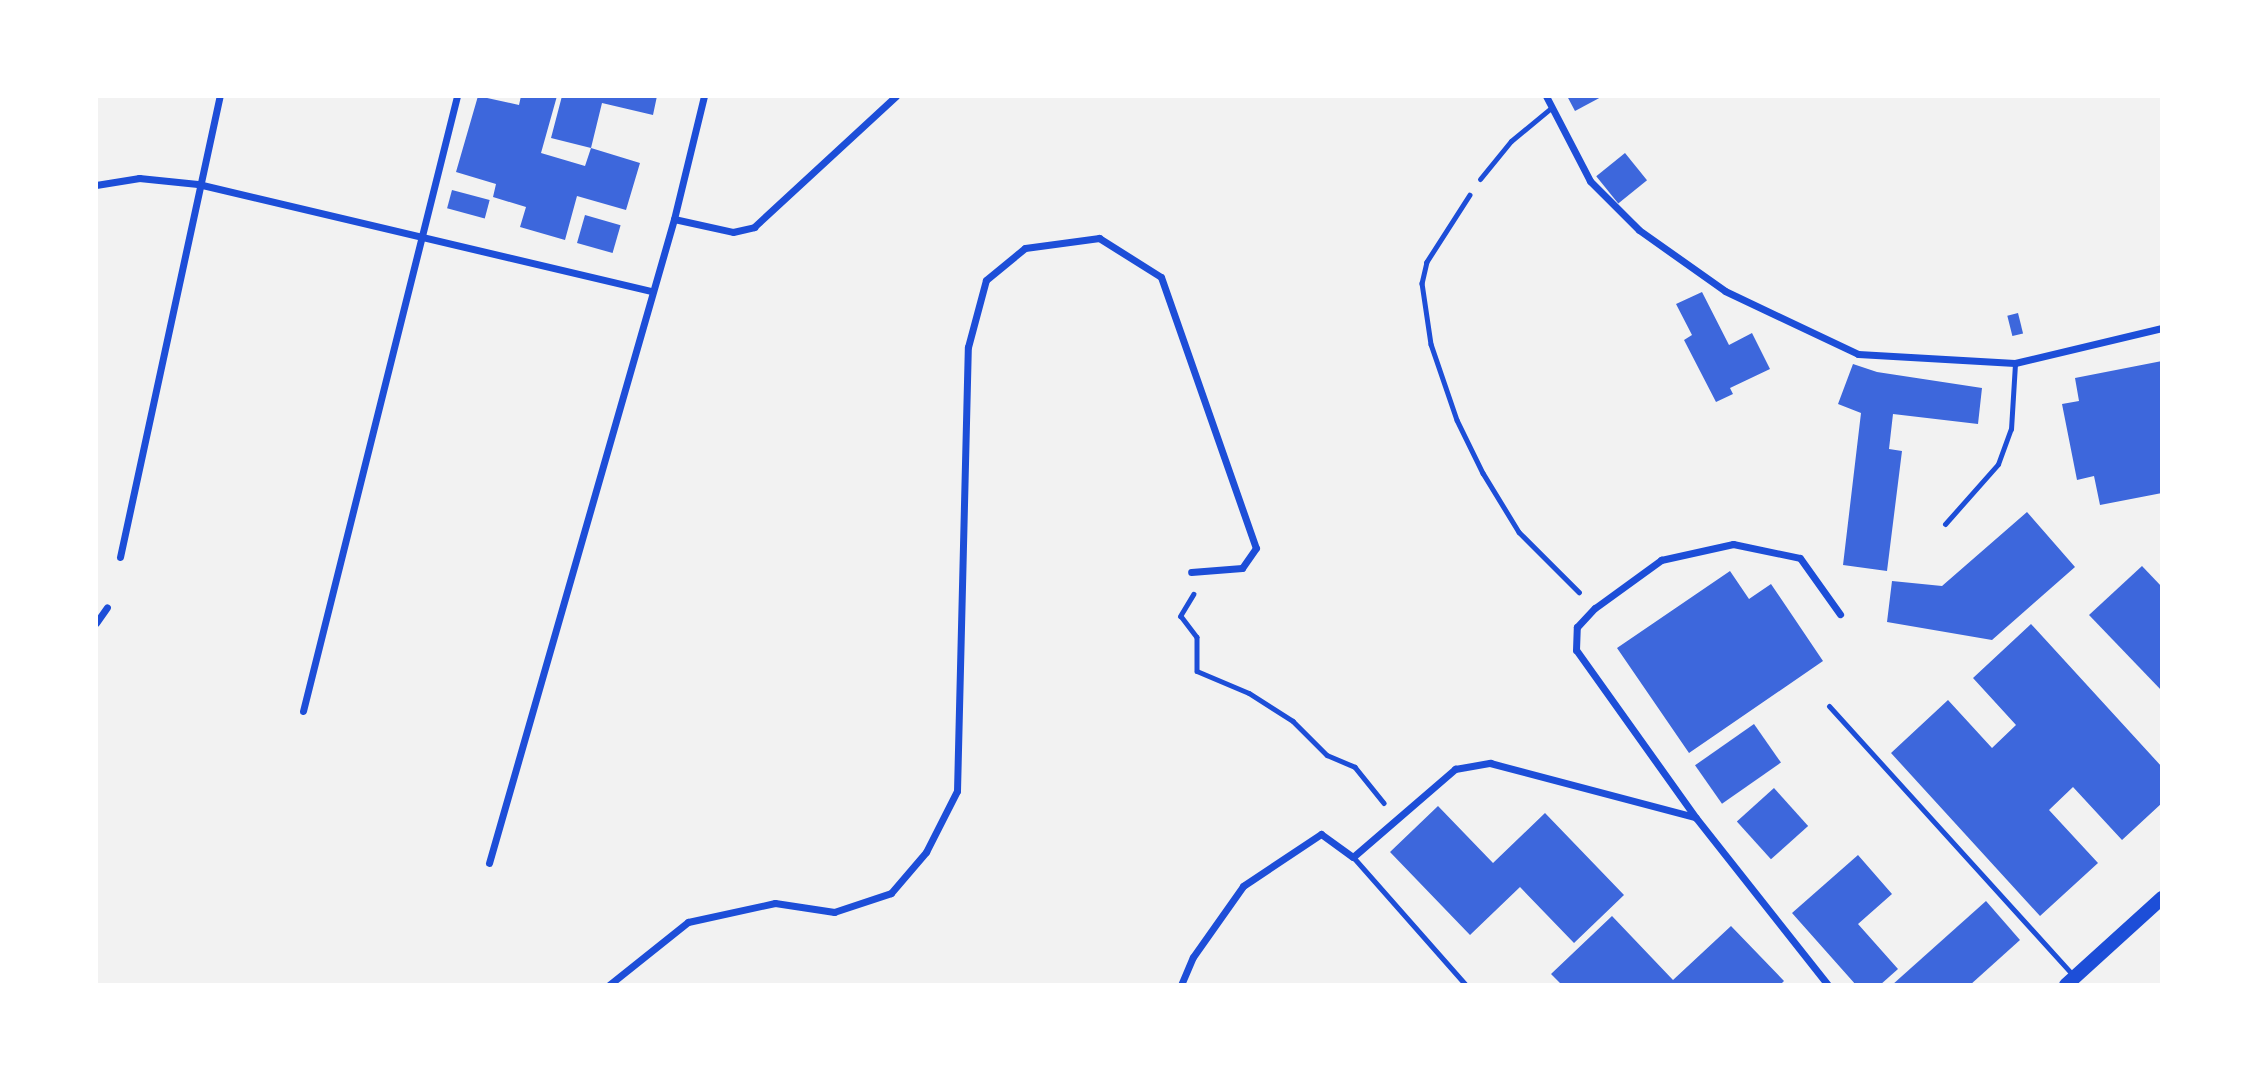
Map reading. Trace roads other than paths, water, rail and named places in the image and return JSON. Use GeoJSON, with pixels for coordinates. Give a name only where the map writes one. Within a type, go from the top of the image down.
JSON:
{"type":"FeatureCollection","features":[{"type":"Feature","properties":{"kind":"main road"},"geometry":{"type":"LineString","coordinates":[[2070,981],[2162,898]]}},
{"type":"Feature","properties":{"kind":"street"},"geometry":{"type":"LineString","coordinates":[[120,557],[198,184],[220,96]]}},
{"type":"Feature","properties":{"kind":"street"},"geometry":{"type":"LineString","coordinates":[[303,711],[457,96]]}},
{"type":"Feature","properties":{"kind":"street"},"geometry":{"type":"LineString","coordinates":[[489,863],[674,219],[704,96]]}},
{"type":"Feature","properties":{"kind":"street"},"geometry":{"type":"LineString","coordinates":[[674,219],[733,232],[754,227],[896,96]]}},
{"type":"Feature","properties":{"kind":"street"},"geometry":{"type":"LineString","coordinates":[[1546,96],[1590,181],[1639,230],[1725,291],[1858,354],[2015,363],[2162,328]]}},
{"type":"Feature","properties":{"kind":"street"},"geometry":{"type":"LineString","coordinates":[[96,185],[139,178],[198,184],[652,291]]}},
{"type":"Feature","properties":{"kind":"street"},"geometry":{"type":"LineString","coordinates":[[609,985],[688,922],[775,902],[834,912],[891,893],[926,852],[957,791],[968,347],[986,280],[1025,248],[1099,238],[1161,277],[1256,548],[1242,568],[1191,572]]}},
{"type":"Feature","properties":{"kind":"street"},"geometry":{"type":"LineString","coordinates":[[1828,985],[1696,818],[1576,650],[1577,627],[1595,608],[1661,560],[1733,544],[1800,558],[1840,614]]}},
{"type":"Feature","properties":{"kind":"street"},"geometry":{"type":"LineString","coordinates":[[96,623],[107,607]]}},
{"type":"Feature","properties":{"kind":"street"},"geometry":{"type":"LineString","coordinates":[[1181,985],[1193,957],[1243,886],[1321,834],[1353,857],[1455,769],[1490,763],[1696,818]]}},
{"type":"Feature","properties":{"kind":"lane"},"geometry":{"type":"LineString","coordinates":[[1480,180],[1511,141],[1551,108]]}},
{"type":"Feature","properties":{"kind":"lane"},"geometry":{"type":"LineString","coordinates":[[2162,224],[2162,245]]}},
{"type":"Feature","properties":{"kind":"lane"},"geometry":{"type":"LineString","coordinates":[[1945,524],[1998,464],[2011,429],[2015,363]]}},
{"type":"Feature","properties":{"kind":"lane"},"geometry":{"type":"LineString","coordinates":[[1829,706],[2070,981]]}},
{"type":"Feature","properties":{"kind":"lane"},"geometry":{"type":"LineString","coordinates":[[1353,857],[1466,985]]}}]}
